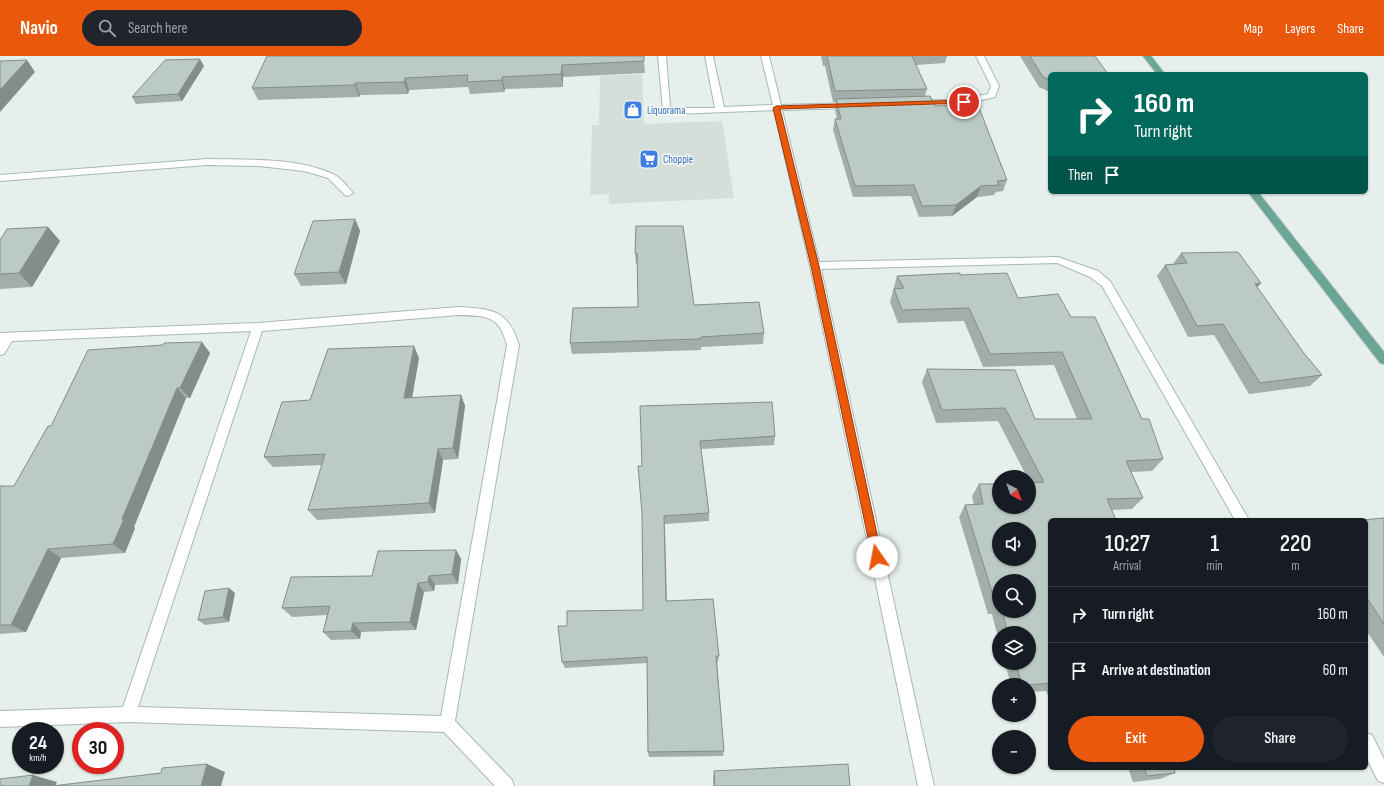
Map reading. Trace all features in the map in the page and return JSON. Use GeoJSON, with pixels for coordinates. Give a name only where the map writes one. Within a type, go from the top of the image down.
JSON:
{"type":"FeatureCollection","features":[{"type":"Feature","properties":{"kind":"main road"},"geometry":{"type":"LineString","coordinates":[[1147,56],[1159,72]]}},
{"type":"Feature","properties":{"kind":"main road"},"geometry":{"type":"LineString","coordinates":[[1255,194],[1384,360]]}},
{"type":"Feature","properties":{"kind":"street"},"geometry":{"type":"LineString","coordinates":[[662,56],[666,108],[674,111],[862,105]]}},
{"type":"Feature","properties":{"kind":"street"},"geometry":{"type":"LineString","coordinates":[[709,56],[720,110]]}},
{"type":"Feature","properties":{"kind":"street"},"geometry":{"type":"LineString","coordinates":[[765,56],[776,108],[815,266],[926,786]]}},
{"type":"Feature","properties":{"kind":"street"},"geometry":{"type":"LineString","coordinates":[[909,103],[964,102],[982,100],[992,95],[995,86],[980,56]]}},
{"type":"Feature","properties":{"kind":"street"},"geometry":{"type":"LineString","coordinates":[[0,178],[207,162],[259,163],[305,168],[331,176],[348,193]]}},
{"type":"Feature","properties":{"kind":"street"},"geometry":{"type":"LineString","coordinates":[[815,266],[1058,260],[1094,274],[1106,284],[1241,518]]}},
{"type":"Feature","properties":{"kind":"street"},"geometry":{"type":"LineString","coordinates":[[0,351],[5,337],[258,327],[458,311],[486,312],[502,318],[510,332],[513,345],[447,724]]}},
{"type":"Feature","properties":{"kind":"street"},"geometry":{"type":"LineString","coordinates":[[128,714],[258,327]]}},
{"type":"Feature","properties":{"kind":"street"},"geometry":{"type":"LineString","coordinates":[[0,719],[128,714],[447,724],[506,786]]}},
{"type":"Feature","properties":{"kind":"street"},"geometry":{"type":"LineString","coordinates":[[1368,745],[1384,775]]}},
{"type":"Feature","properties":{"kind":"shaded area"},"geometry":{"type":"Polygon","coordinates":[[[642,74],[644,124],[722,121],[734,198],[609,204],[609,194],[590,195],[592,125],[599,125],[600,76],[642,74]]]}},
{"type":"Feature","properties":{"kind":"building"},"geometry":{"type":"Polygon","coordinates":[[[267,56],[644,56],[644,61],[562,65],[561,74],[502,77],[502,80],[467,82],[468,75],[405,78],[404,82],[355,83],[355,85],[252,88],[267,56]]]}},
{"type":"Feature","properties":{"kind":"building"},"geometry":{"type":"Polygon","coordinates":[[[827,56],[912,56],[927,89],[835,91],[827,56]]]}},
{"type":"Feature","properties":{"kind":"building"},"geometry":{"type":"Polygon","coordinates":[[[1030,56],[1095,56],[1107,72],[1048,72],[1048,79],[1043,77],[1030,56]]]}},
{"type":"Feature","properties":{"kind":"building"},"geometry":{"type":"Polygon","coordinates":[[[200,59],[178,94],[132,97],[165,60],[200,59]]]}},
{"type":"Feature","properties":{"kind":"building"},"geometry":{"type":"Polygon","coordinates":[[[27,60],[0,90],[0,61],[27,60]]]}},
{"type":"Feature","properties":{"kind":"building"},"geometry":{"type":"Polygon","coordinates":[[[930,96],[935,106],[978,105],[1007,180],[997,181],[999,185],[981,186],[956,205],[922,206],[914,185],[855,186],[835,119],[841,119],[836,99],[930,96]]]}},
{"type":"Feature","properties":{"kind":"building"},"geometry":{"type":"Polygon","coordinates":[[[355,219],[339,272],[294,274],[313,221],[355,219]]]}},
{"type":"Feature","properties":{"kind":"building"},"geometry":{"type":"Polygon","coordinates":[[[636,226],[683,226],[694,305],[759,302],[764,333],[701,337],[701,339],[570,343],[573,308],[638,307],[637,253],[635,253],[636,226]]]}},
{"type":"Feature","properties":{"kind":"building"},"geometry":{"type":"Polygon","coordinates":[[[48,227],[19,273],[0,274],[0,240],[7,229],[48,227]]]}},
{"type":"Feature","properties":{"kind":"building"},"geometry":{"type":"Polygon","coordinates":[[[1238,252],[1261,283],[1255,284],[1303,352],[1322,375],[1260,383],[1223,324],[1197,326],[1165,265],[1187,263],[1181,253],[1238,252]]]}},
{"type":"Feature","properties":{"kind":"building"},"geometry":{"type":"Polygon","coordinates":[[[960,273],[960,275],[1007,273],[1018,298],[1058,294],[1071,317],[1095,317],[1142,419],[1149,419],[1163,459],[1126,461],[1143,498],[1107,499],[1115,518],[1048,518],[1048,683],[1036,684],[1036,678],[1020,678],[1018,670],[1036,670],[1036,626],[1006,626],[1004,618],[1036,618],[1036,574],[992,574],[992,592],[965,505],[983,504],[979,484],[992,484],[992,514],[1036,514],[1036,483],[1044,482],[1005,408],[942,410],[927,369],[1015,370],[1035,419],[1092,419],[1062,352],[990,354],[969,308],[902,310],[894,289],[904,288],[897,276],[960,273]]]}},
{"type":"Feature","properties":{"kind":"building"},"geometry":{"type":"Polygon","coordinates":[[[202,342],[180,388],[177,388],[113,544],[48,549],[11,625],[0,625],[0,486],[14,486],[48,426],[51,426],[88,350],[163,345],[164,343],[202,342]]]}},
{"type":"Feature","properties":{"kind":"building"},"geometry":{"type":"Polygon","coordinates":[[[414,346],[404,398],[461,395],[453,448],[438,449],[429,503],[308,510],[325,454],[264,457],[282,402],[310,400],[328,349],[414,346]]]}},
{"type":"Feature","properties":{"kind":"building"},"geometry":{"type":"Polygon","coordinates":[[[772,402],[775,436],[700,441],[709,513],[664,516],[666,601],[713,599],[719,656],[716,656],[724,751],[648,752],[647,657],[562,662],[558,626],[567,626],[567,611],[643,610],[642,513],[638,466],[642,466],[640,406],[772,402]]]}},
{"type":"Feature","properties":{"kind":"building"},"geometry":{"type":"Polygon","coordinates":[[[1384,518],[1384,624],[1368,600],[1368,519],[1384,518]]]}},
{"type":"Feature","properties":{"kind":"building"},"geometry":{"type":"Polygon","coordinates":[[[456,550],[452,574],[429,576],[428,582],[418,583],[410,622],[353,623],[351,631],[323,632],[330,606],[282,608],[291,577],[372,576],[378,551],[456,550]]]}},
{"type":"Feature","properties":{"kind":"building"},"geometry":{"type":"Polygon","coordinates":[[[229,588],[223,617],[198,620],[205,591],[229,588]]]}},
{"type":"Feature","properties":{"kind":"building"},"geometry":{"type":"Polygon","coordinates":[[[207,764],[201,786],[52,786],[161,773],[162,768],[207,764]]]}},
{"type":"Feature","properties":{"kind":"building"},"geometry":{"type":"Polygon","coordinates":[[[848,764],[850,786],[715,786],[714,771],[848,764]]]}},
{"type":"Feature","properties":{"kind":"building"},"geometry":{"type":"Polygon","coordinates":[[[1145,770],[1174,770],[1175,773],[1147,776],[1145,770]]]}},
{"type":"Feature","properties":{"kind":"building"},"geometry":{"type":"Polygon","coordinates":[[[33,775],[29,786],[0,786],[0,779],[33,775]]]}},
{"type":"Feature","properties":{"kind":"place","name":"Liquorama"},"geometry":{"type":"Point","coordinates":[633,110]}},
{"type":"Feature","properties":{"kind":"place","name":"Choppie"},"geometry":{"type":"Point","coordinates":[649,159]}},
{"type":"Feature","properties":{"kind":"route"},"geometry":{"type":"LineString","coordinates":[[877,557],[815,266],[776,108],[964,102]]}}]}
